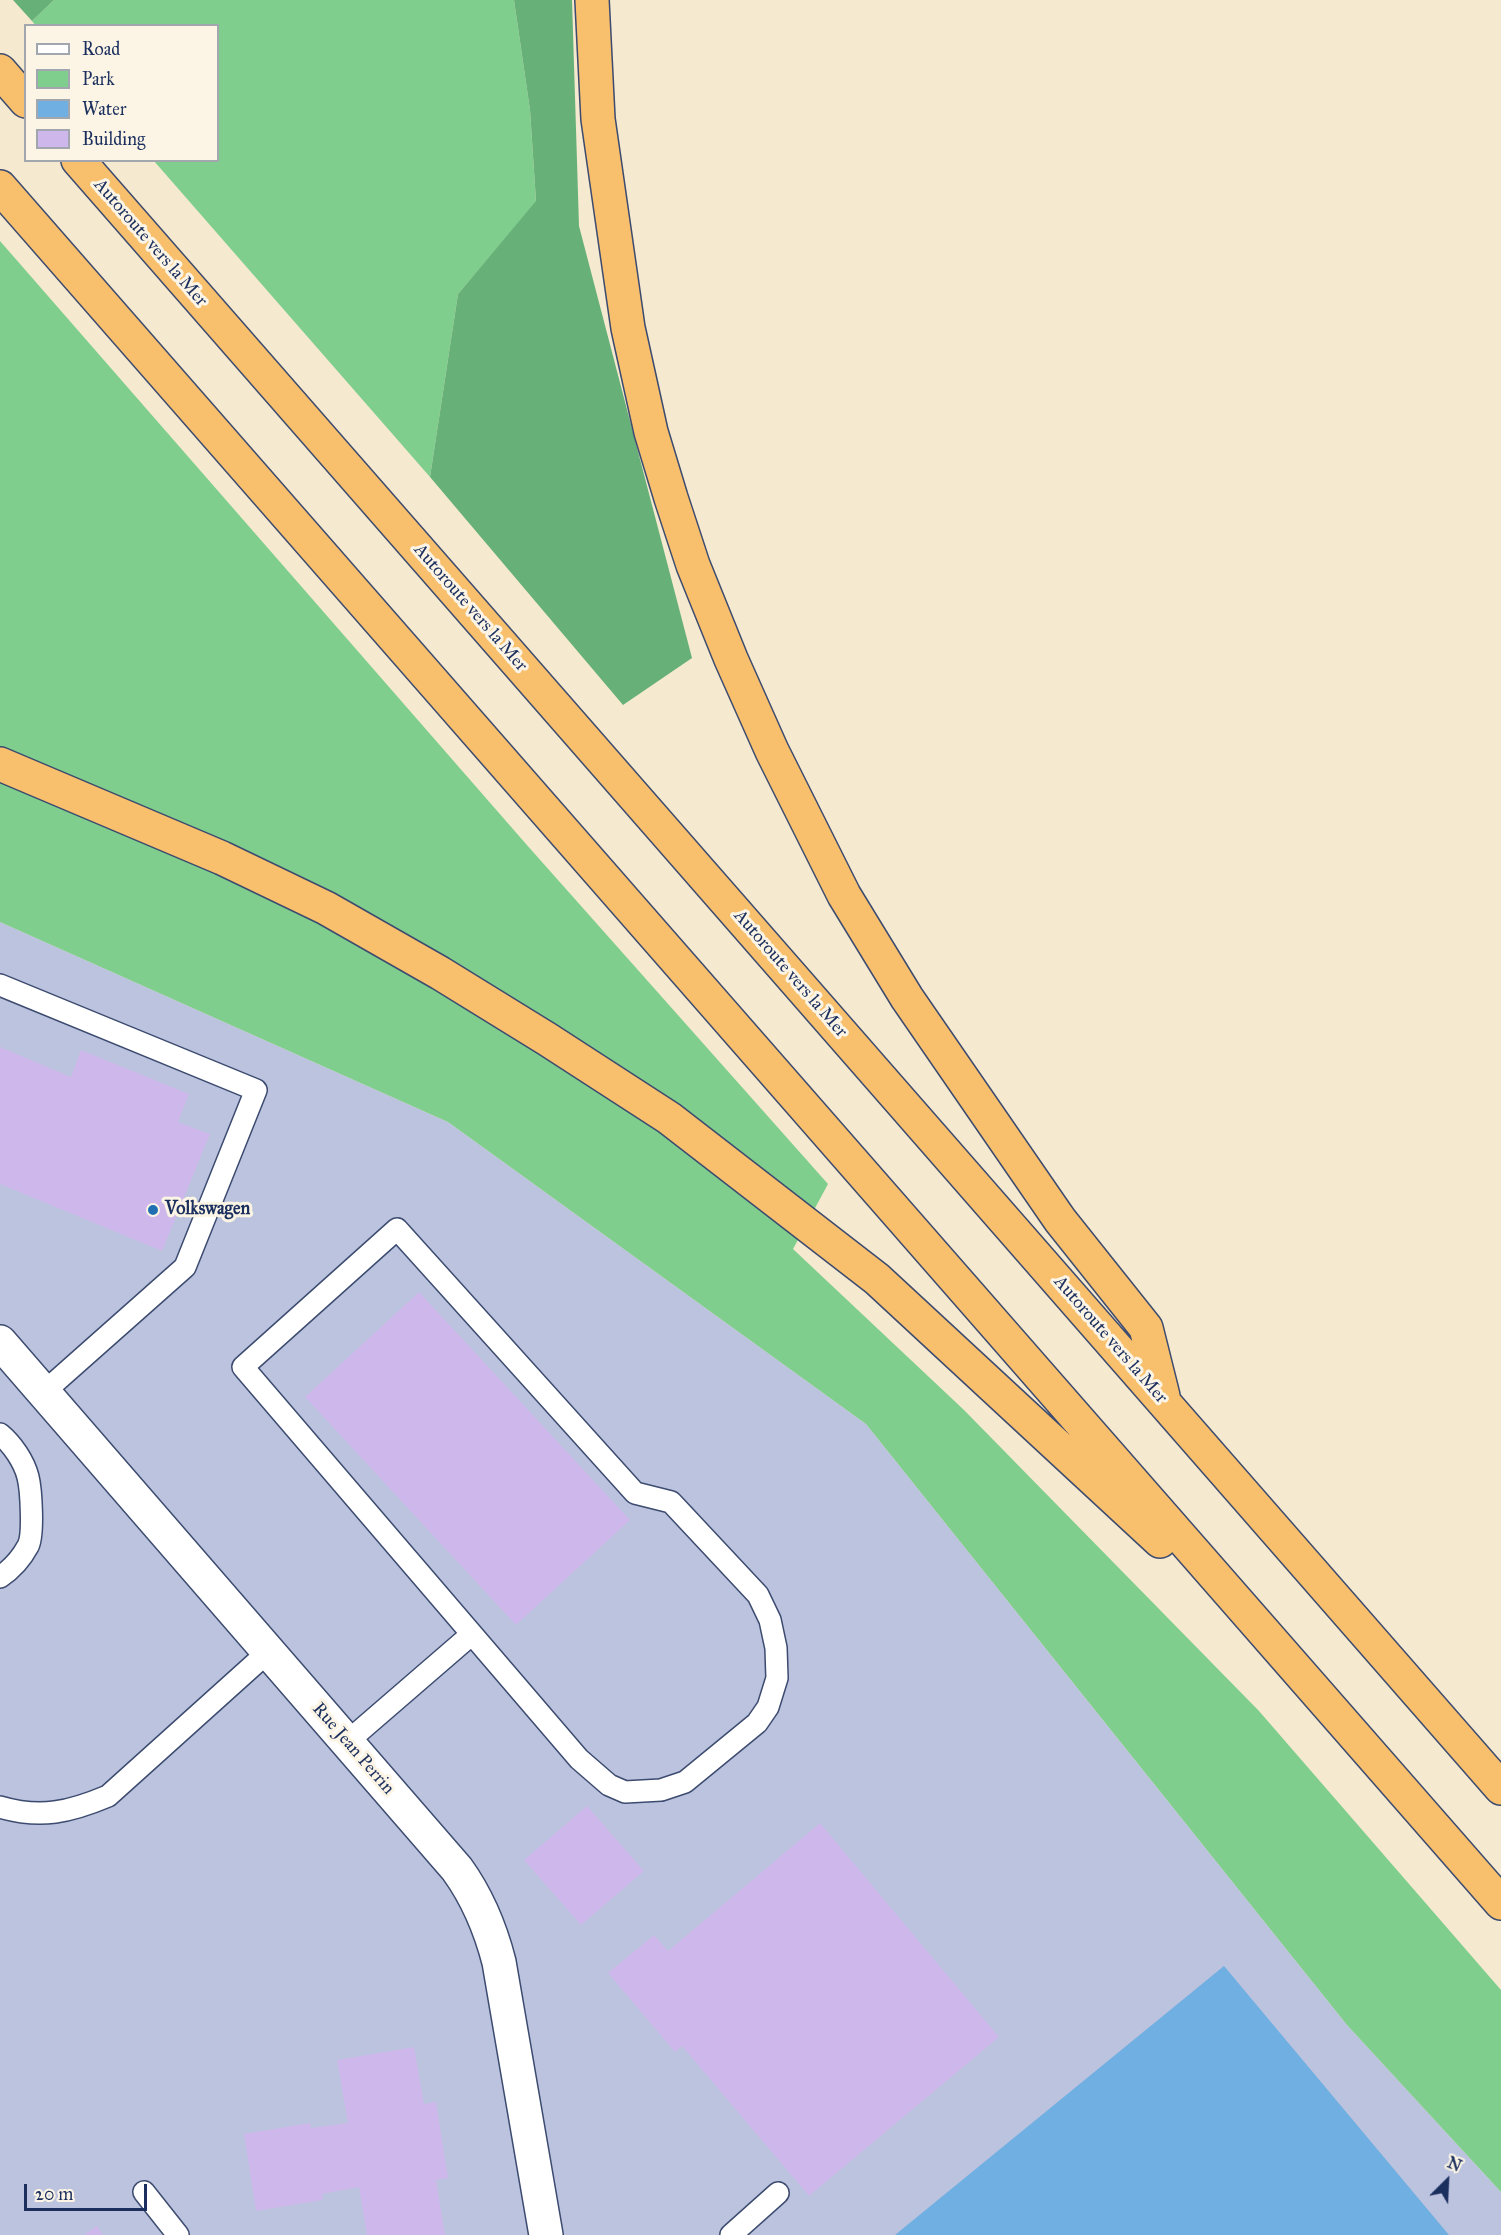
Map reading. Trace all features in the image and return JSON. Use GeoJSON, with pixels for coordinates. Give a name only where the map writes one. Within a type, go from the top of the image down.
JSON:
{"type":"FeatureCollection","features":[{"type":"Feature","properties":{"kind":"highway"},"geometry":{"type":"LineString","coordinates":[[592,0],[598,119],[628,328],[651,432],[671,498],[693,565],[731,659],[772,751],[844,895],[907,998],[1053,1210],[1146,1328],[1164,1401]]}},
{"type":"Feature","properties":{"kind":"highway"},"geometry":{"type":"LineString","coordinates":[[0,71],[24,99]]}},
{"type":"Feature","properties":{"kind":"highway","name":"Autoroute vers la Mer"},"geometry":{"type":"LineString","coordinates":[[80,162],[1501,1788]]}},
{"type":"Feature","properties":{"kind":"highway"},"geometry":{"type":"LineString","coordinates":[[0,187],[1501,1903]]}},
{"type":"Feature","properties":{"kind":"highway"},"geometry":{"type":"LineString","coordinates":[[0,764],[222,858],[326,908],[459,984],[669,1118],[877,1279],[1293,1665]]}},
{"type":"Feature","properties":{"kind":"street","name":"Rue Jean Perrin"},"geometry":{"type":"LineString","coordinates":[[0,1342],[457,1869],[472,1890],[482,1908],[499,1962],[546,2235]]}},
{"type":"Feature","properties":{"kind":"lane"},"geometry":{"type":"LineString","coordinates":[[0,985],[256,1090],[185,1267],[44,1392]]}},
{"type":"Feature","properties":{"kind":"lane"},"geometry":{"type":"LineString","coordinates":[[397,1229],[635,1492],[671,1502],[758,1595],[770,1620],[776,1648],[777,1678],[768,1707],[757,1723],[685,1782],[661,1790],[625,1792],[609,1785],[579,1759],[472,1634],[243,1367],[397,1229]]}},
{"type":"Feature","properties":{"kind":"lane"},"geometry":{"type":"LineString","coordinates":[[0,1434],[19,1456],[28,1477],[32,1522],[29,1544],[14,1567],[0,1577]]}},
{"type":"Feature","properties":{"kind":"lane"},"geometry":{"type":"LineString","coordinates":[[347,1742],[472,1634]]}},
{"type":"Feature","properties":{"kind":"lane"},"geometry":{"type":"LineString","coordinates":[[0,1807],[51,1814],[81,1807],[108,1796],[268,1652]]}},
{"type":"Feature","properties":{"kind":"lane"},"geometry":{"type":"LineString","coordinates":[[144,2192],[178,2235]]}},
{"type":"Feature","properties":{"kind":"lane"},"geometry":{"type":"LineString","coordinates":[[731,2235],[778,2193]]}},
{"type":"Feature","properties":{"kind":"shaded area"},"geometry":{"type":"Polygon","coordinates":[[[0,922],[448,1122],[866,1424],[1347,2025],[1501,2192],[1501,2235],[0,2235],[0,922]]]}},
{"type":"Feature","properties":{"kind":"green space"},"geometry":{"type":"Polygon","coordinates":[[[13,0],[54,0],[32,21],[13,0]]]}},
{"type":"Feature","properties":{"kind":"green space"},"geometry":{"type":"Polygon","coordinates":[[[54,0],[514,0],[530,110],[536,202],[458,294],[430,477],[155,162],[219,162],[219,24],[34,24],[32,21],[54,0]]]}},
{"type":"Feature","properties":{"kind":"green space"},"geometry":{"type":"Polygon","coordinates":[[[514,0],[572,0],[579,226],[692,658],[623,705],[430,477],[458,294],[536,201],[530,110],[514,0]]]}},
{"type":"Feature","properties":{"kind":"green space"},"geometry":{"type":"Polygon","coordinates":[[[0,241],[526,844],[828,1184],[793,1249],[964,1410],[1259,1711],[1501,1990],[1501,2192],[1347,2025],[866,1424],[448,1122],[0,922],[0,241]]]}},
{"type":"Feature","properties":{"kind":"water"},"geometry":{"type":"Polygon","coordinates":[[[1224,1966],[1449,2235],[895,2235],[1224,1966]]]}},
{"type":"Feature","properties":{"kind":"building"},"geometry":{"type":"Polygon","coordinates":[[[0,1047],[71,1077],[81,1050],[189,1094],[178,1122],[210,1134],[162,1251],[0,1184],[0,1047]]]}},
{"type":"Feature","properties":{"kind":"building"},"geometry":{"type":"Polygon","coordinates":[[[419,1292],[630,1520],[516,1625],[305,1397],[419,1292]]]}},
{"type":"Feature","properties":{"kind":"building"},"geometry":{"type":"Polygon","coordinates":[[[587,1806],[644,1871],[581,1925],[524,1860],[587,1806]]]}},
{"type":"Feature","properties":{"kind":"building"},"geometry":{"type":"Polygon","coordinates":[[[820,1823],[999,2037],[809,2196],[682,2046],[675,2052],[608,1973],[654,1935],[668,1951],[820,1823]]]}},
{"type":"Feature","properties":{"kind":"building"},"geometry":{"type":"Polygon","coordinates":[[[414,2047],[424,2104],[436,2102],[448,2178],[436,2180],[445,2235],[367,2235],[359,2187],[322,2194],[323,2200],[256,2211],[244,2134],[310,2123],[311,2128],[348,2123],[337,2060],[414,2047]]]}},
{"type":"Feature","properties":{"kind":"building"},"geometry":{"type":"Polygon","coordinates":[[[97,2226],[103,2235],[84,2235],[97,2226]]]}},
{"type":"Feature","properties":{"kind":"place","name":"Volkswagen"},"geometry":{"type":"Point","coordinates":[153,1210]}}]}
